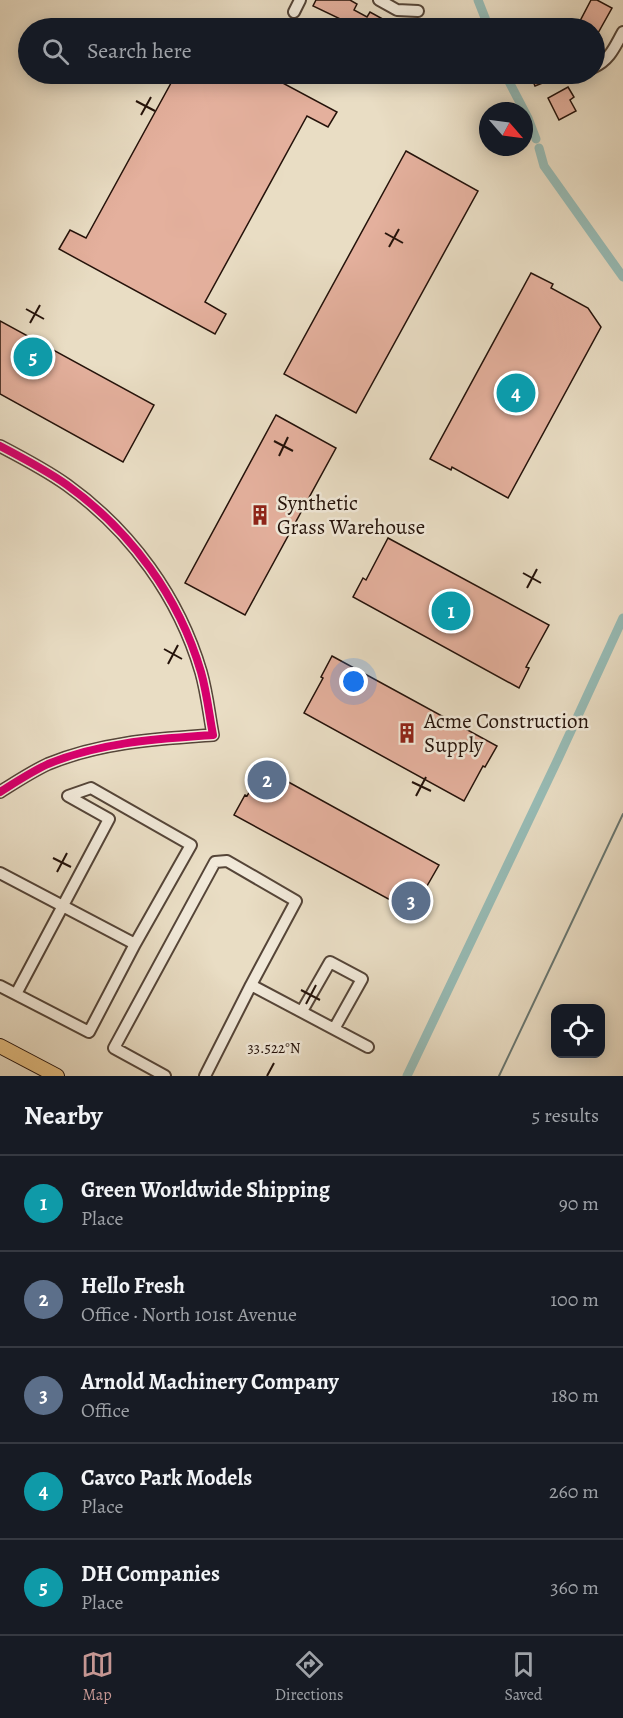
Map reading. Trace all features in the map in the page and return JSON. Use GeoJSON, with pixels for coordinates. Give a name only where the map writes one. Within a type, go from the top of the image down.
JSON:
{"type":"FeatureCollection","features":[{"type":"Feature","properties":{"kind":"main road"},"geometry":{"type":"LineString","coordinates":[[0,1046],[57,1076]]}},
{"type":"Feature","properties":{"kind":"street"},"geometry":{"type":"LineString","coordinates":[[294,12],[300,0]]}},
{"type":"Feature","properties":{"kind":"street"},"geometry":{"type":"LineString","coordinates":[[379,0],[397,10],[418,11]]}},
{"type":"Feature","properties":{"kind":"street"},"geometry":{"type":"LineString","coordinates":[[605,60],[623,32]]}},
{"type":"Feature","properties":{"kind":"street"},"geometry":{"type":"LineString","coordinates":[[0,446],[66,485],[91,504],[115,526],[154,573],[167,594],[193,648],[206,694],[213,735],[146,740],[84,752],[47,765],[0,792]]}},
{"type":"Feature","properties":{"kind":"street"},"geometry":{"type":"LineString","coordinates":[[0,986],[89,1032],[191,845],[91,788],[68,796],[109,819]]}},
{"type":"Feature","properties":{"kind":"street"},"geometry":{"type":"LineString","coordinates":[[16,994],[118,804]]}},
{"type":"Feature","properties":{"kind":"street"},"geometry":{"type":"LineString","coordinates":[[165,1076],[114,1048],[215,862],[227,861],[296,901],[205,1076]]}},
{"type":"Feature","properties":{"kind":"street"},"geometry":{"type":"LineString","coordinates":[[0,873],[135,944]]}},
{"type":"Feature","properties":{"kind":"street"},"geometry":{"type":"LineString","coordinates":[[302,1011],[330,962],[362,979],[334,1029]]}},
{"type":"Feature","properties":{"kind":"street"},"geometry":{"type":"LineString","coordinates":[[251,985],[368,1047]]}},
{"type":"Feature","properties":{"kind":"building"},"geometry":{"type":"Polygon","coordinates":[[[316,0],[350,0],[357,4],[354,10],[367,17],[370,12],[381,18],[338,18],[313,6],[316,0]]]}},
{"type":"Feature","properties":{"kind":"building"},"geometry":{"type":"Polygon","coordinates":[[[591,0],[597,0],[612,8],[605,20],[605,18],[582,18],[591,0]]]}},
{"type":"Feature","properties":{"kind":"building"},"geometry":{"type":"Polygon","coordinates":[[[171,84],[285,84],[337,112],[328,127],[307,116],[205,302],[226,314],[215,334],[59,249],[70,230],[86,238],[171,84]]]}},
{"type":"Feature","properties":{"kind":"building"},"geometry":{"type":"Polygon","coordinates":[[[568,87],[574,97],[570,100],[576,111],[559,120],[548,98],[568,87]]]}},
{"type":"Feature","properties":{"kind":"building"},"geometry":{"type":"Polygon","coordinates":[[[406,151],[478,191],[356,413],[284,374],[406,151]]]}},
{"type":"Feature","properties":{"kind":"building"},"geometry":{"type":"Polygon","coordinates":[[[531,273],[553,284],[551,288],[588,308],[601,327],[508,498],[452,467],[451,470],[430,459],[531,273]]]}},
{"type":"Feature","properties":{"kind":"building"},"geometry":{"type":"Polygon","coordinates":[[[0,321],[154,405],[123,462],[0,394],[0,321]]]}},
{"type":"Feature","properties":{"kind":"building","name":"Synthetic Grass Warehouse"},"geometry":{"type":"Polygon","coordinates":[[[276,415],[336,448],[245,615],[185,583],[276,415]]]}},
{"type":"Feature","properties":{"kind":"building"},"geometry":{"type":"Polygon","coordinates":[[[388,538],[549,625],[526,667],[529,668],[519,688],[353,597],[363,578],[366,580],[388,538]]]}},
{"type":"Feature","properties":{"kind":"building","name":"Acme Construction Supply"},"geometry":{"type":"Polygon","coordinates":[[[332,656],[497,746],[464,801],[304,713],[332,656]]]}},
{"type":"Feature","properties":{"kind":"building"},"geometry":{"type":"Polygon","coordinates":[[[263,768],[439,865],[423,893],[426,895],[416,914],[234,815],[263,768]]]}},
{"type":"Feature","properties":{"kind":"waterway"},"geometry":{"type":"LineString","coordinates":[[478,0],[485,18]]}},
{"type":"Feature","properties":{"kind":"waterway"},"geometry":{"type":"LineString","coordinates":[[510,84],[536,139]]}},
{"type":"Feature","properties":{"kind":"waterway"},"geometry":{"type":"LineString","coordinates":[[539,148],[544,166],[623,277]]}},
{"type":"Feature","properties":{"kind":"waterway"},"geometry":{"type":"LineString","coordinates":[[407,1076],[623,618]]}},
{"type":"Feature","properties":{"kind":"waterway"},"geometry":{"type":"LineString","coordinates":[[499,1076],[623,814]]}},
{"type":"Feature","properties":{"kind":"cycle path"},"geometry":{"type":"LineString","coordinates":[[0,446],[51,474],[90,503],[112,523],[150,568],[166,592],[192,644],[203,680],[213,735],[129,743],[88,751],[48,764],[0,792]]}},
{"type":"Feature","properties":{"kind":"place","name":"DH Companies"},"geometry":{"type":"Point","coordinates":[33,357]}},
{"type":"Feature","properties":{"kind":"place","name":"Cavco Park Models"},"geometry":{"type":"Point","coordinates":[516,393]}},
{"type":"Feature","properties":{"kind":"place","name":"Synthetic Grass Warehouse"},"geometry":{"type":"Point","coordinates":[260,515]}},
{"type":"Feature","properties":{"kind":"place","name":"Green Worldwide Shipping"},"geometry":{"type":"Point","coordinates":[451,611]}},
{"type":"Feature","properties":{"kind":"place","name":"Acme Construction Supply"},"geometry":{"type":"Point","coordinates":[407,733]}},
{"type":"Feature","properties":{"kind":"place","name":"Hello Fresh"},"geometry":{"type":"Point","coordinates":[267,780]}},
{"type":"Feature","properties":{"kind":"place","name":"Arnold Machinery Company"},"geometry":{"type":"Point","coordinates":[411,901]}}]}
